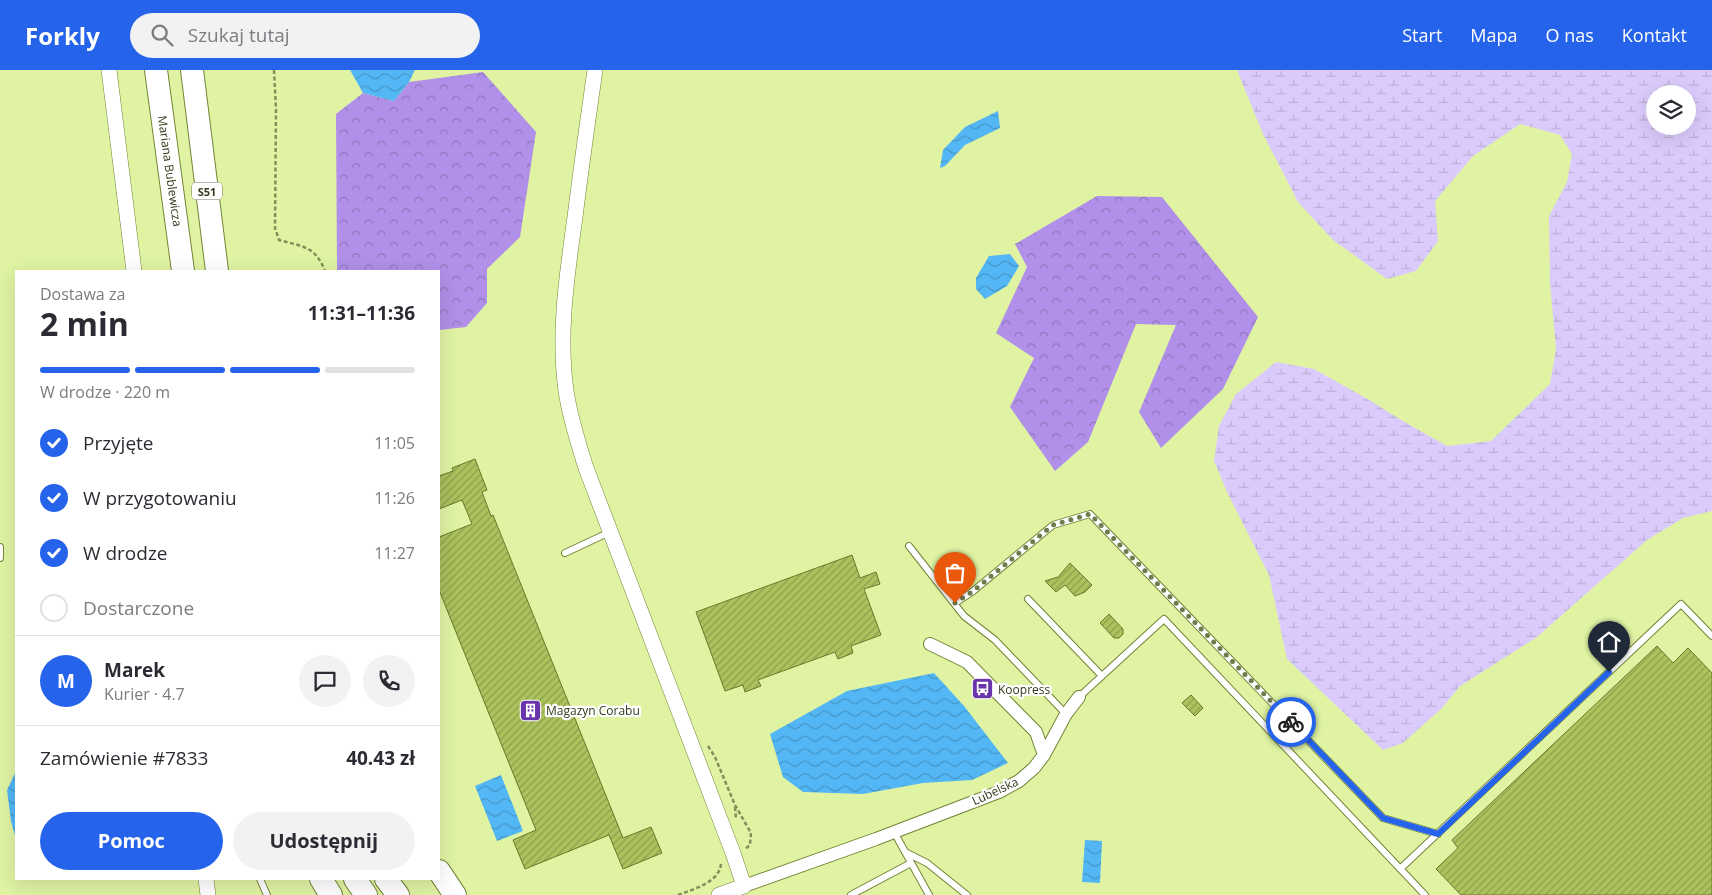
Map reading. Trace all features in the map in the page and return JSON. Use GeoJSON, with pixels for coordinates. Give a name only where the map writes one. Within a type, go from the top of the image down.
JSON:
{"type":"FeatureCollection","features":[{"type":"Feature","properties":{"kind":"highway","name":"Mariana Bublewicza"},"geometry":{"type":"LineString","coordinates":[[156,70],[183,270]]}},
{"type":"Feature","properties":{"kind":"highway","name":"S51"},"geometry":{"type":"LineString","coordinates":[[192,70],[218,270]]}},
{"type":"Feature","properties":{"kind":"highway"},"geometry":{"type":"LineString","coordinates":[[440,872],[455,895]]}},
{"type":"Feature","properties":{"kind":"highway"},"geometry":{"type":"LineString","coordinates":[[322,880],[331,895]]}},
{"type":"Feature","properties":{"kind":"highway"},"geometry":{"type":"LineString","coordinates":[[356,880],[366,895]]}},
{"type":"Feature","properties":{"kind":"highway"},"geometry":{"type":"LineString","coordinates":[[387,880],[398,895]]}},
{"type":"Feature","properties":{"kind":"street"},"geometry":{"type":"LineString","coordinates":[[109,70],[134,270]]}},
{"type":"Feature","properties":{"kind":"street"},"geometry":{"type":"LineString","coordinates":[[595,70],[567,270],[563,315],[566,391],[586,468],[737,852],[744,886],[719,895]]}},
{"type":"Feature","properties":{"kind":"street"},"geometry":{"type":"LineString","coordinates":[[930,644],[966,662],[1036,732],[1044,755]]}},
{"type":"Feature","properties":{"kind":"street","name":"Lubelska"},"geometry":{"type":"LineString","coordinates":[[744,886],[876,839],[999,792],[1019,781],[1034,768],[1044,755],[1066,714],[1079,697]]}},
{"type":"Feature","properties":{"kind":"street"},"geometry":{"type":"LineString","coordinates":[[206,880],[208,895]]}},
{"type":"Feature","properties":{"kind":"lane"},"geometry":{"type":"LineString","coordinates":[[955,603],[972,592],[1053,525],[1090,514],[1383,818],[1438,834]]}},
{"type":"Feature","properties":{"kind":"lane"},"geometry":{"type":"LineString","coordinates":[[565,552],[611,532]]}},
{"type":"Feature","properties":{"kind":"lane"},"geometry":{"type":"LineString","coordinates":[[909,546],[964,616],[996,640],[1066,714]]}},
{"type":"Feature","properties":{"kind":"lane"},"geometry":{"type":"LineString","coordinates":[[0,547],[0,558]]}},
{"type":"Feature","properties":{"kind":"lane"},"geometry":{"type":"LineString","coordinates":[[1028,599],[1102,676]]}},
{"type":"Feature","properties":{"kind":"lane"},"geometry":{"type":"LineString","coordinates":[[1400,869],[1681,604],[1712,636]]}},
{"type":"Feature","properties":{"kind":"lane"},"geometry":{"type":"LineString","coordinates":[[1079,697],[1164,619],[1425,895]]}},
{"type":"Feature","properties":{"kind":"lane"},"geometry":{"type":"LineString","coordinates":[[894,832],[930,895]]}},
{"type":"Feature","properties":{"kind":"lane"},"geometry":{"type":"LineString","coordinates":[[905,852],[927,863],[967,895]]}},
{"type":"Feature","properties":{"kind":"lane"},"geometry":{"type":"LineString","coordinates":[[851,895],[911,864]]}},
{"type":"Feature","properties":{"kind":"lane"},"geometry":{"type":"LineString","coordinates":[[260,880],[267,895]]}},
{"type":"Feature","properties":{"kind":"path"},"geometry":{"type":"LineString","coordinates":[[274,70],[276,109],[274,228],[279,240],[309,248],[320,259],[325,270]]}},
{"type":"Feature","properties":{"kind":"path"},"geometry":{"type":"LineString","coordinates":[[678,895],[712,879],[719,873],[722,857],[748,848],[750,845],[751,833],[735,805],[715,757],[706,745]]}},
{"type":"Feature","properties":{"kind":"green space"},"geometry":{"type":"Polygon","coordinates":[[[1237,70],[1712,70],[1712,511],[1683,518],[1647,540],[1537,637],[1460,686],[1442,708],[1403,743],[1383,750],[1287,659],[1269,575],[1228,494],[1214,461],[1219,426],[1236,394],[1276,362],[1314,369],[1447,446],[1491,441],[1550,384],[1556,349],[1550,283],[1549,216],[1567,182],[1572,154],[1560,135],[1520,124],[1473,156],[1435,201],[1438,241],[1416,271],[1387,279],[1333,240],[1298,202],[1263,134],[1237,70]]]}},
{"type":"Feature","properties":{"kind":"green space"},"geometry":{"type":"Polygon","coordinates":[[[483,72],[536,132],[520,237],[487,269],[487,303],[466,327],[440,330],[440,270],[337,270],[336,114],[363,93],[394,101],[409,82],[483,72]]]}},
{"type":"Feature","properties":{"kind":"green space"},"geometry":{"type":"Polygon","coordinates":[[[1097,196],[1162,197],[1258,317],[1223,389],[1161,448],[1139,412],[1176,325],[1136,324],[1088,442],[1055,471],[1010,407],[1034,358],[996,333],[1027,267],[1015,244],[1097,196]]]}},
{"type":"Feature","properties":{"kind":"water"},"geometry":{"type":"Polygon","coordinates":[[[350,70],[415,70],[409,82],[394,101],[363,93],[350,70]]]}},
{"type":"Feature","properties":{"kind":"water"},"geometry":{"type":"Polygon","coordinates":[[[998,111],[1000,128],[965,145],[945,166],[940,168],[943,150],[965,127],[998,111]]]}},
{"type":"Feature","properties":{"kind":"water"},"geometry":{"type":"Polygon","coordinates":[[[1010,254],[1019,266],[1007,286],[985,299],[976,289],[976,278],[989,256],[1010,254]]]}},
{"type":"Feature","properties":{"kind":"water"},"geometry":{"type":"Polygon","coordinates":[[[934,673],[964,706],[1008,763],[972,780],[923,783],[863,794],[803,792],[783,777],[770,734],[847,691],[934,673]]]}},
{"type":"Feature","properties":{"kind":"water"},"geometry":{"type":"Polygon","coordinates":[[[15,773],[15,835],[11,821],[7,790],[15,773]]]}},
{"type":"Feature","properties":{"kind":"water"},"geometry":{"type":"Polygon","coordinates":[[[501,775],[523,831],[497,841],[475,786],[501,775]]]}},
{"type":"Feature","properties":{"kind":"water"},"geometry":{"type":"Polygon","coordinates":[[[1085,840],[1102,841],[1100,883],[1082,882],[1085,840]]]}},
{"type":"Feature","properties":{"kind":"building","name":"Magazyn Corabu"},"geometry":{"type":"Polygon","coordinates":[[[475,459],[487,490],[482,492],[491,516],[493,515],[623,838],[651,827],[662,853],[623,869],[609,835],[525,869],[513,840],[536,830],[440,592],[440,537],[472,524],[462,500],[440,509],[440,476],[453,471],[452,468],[475,459]]]}},
{"type":"Feature","properties":{"kind":"building"},"geometry":{"type":"Polygon","coordinates":[[[852,555],[860,578],[876,572],[880,584],[864,589],[881,635],[851,646],[853,653],[838,659],[835,652],[758,680],[761,686],[745,692],[743,685],[725,691],[696,612],[852,555]]]}},
{"type":"Feature","properties":{"kind":"building"},"geometry":{"type":"Polygon","coordinates":[[[1070,563],[1092,585],[1085,592],[1075,596],[1065,585],[1056,592],[1045,581],[1058,577],[1070,563]]]}},
{"type":"Feature","properties":{"kind":"building"},"geometry":{"type":"Polygon","coordinates":[[[1109,614],[1123,629],[1123,634],[1119,638],[1114,638],[1100,623],[1109,614]]]}},
{"type":"Feature","properties":{"kind":"building"},"geometry":{"type":"Polygon","coordinates":[[[1657,646],[1673,663],[1688,648],[1712,673],[1712,895],[1461,895],[1436,869],[1458,848],[1452,840],[1657,646]]]}},
{"type":"Feature","properties":{"kind":"building"},"geometry":{"type":"Polygon","coordinates":[[[1191,695],[1203,708],[1195,716],[1182,703],[1191,695]]]}},
{"type":"Feature","properties":{"kind":"way so far"},"geometry":{"type":"LineString","coordinates":[[955,603],[972,592],[1053,525],[1090,514],[1291,722]]}},
{"type":"Feature","properties":{"kind":"place","name":"Koopress"},"geometry":{"type":"Point","coordinates":[982,689]}},
{"type":"Feature","properties":{"kind":"place","name":"Magazyn Corabu"},"geometry":{"type":"Point","coordinates":[530,710]}},
{"type":"Feature","properties":{"kind":"route"},"geometry":{"type":"LineString","coordinates":[[1291,722],[1383,818],[1438,834],[1609,672]]}}]}
